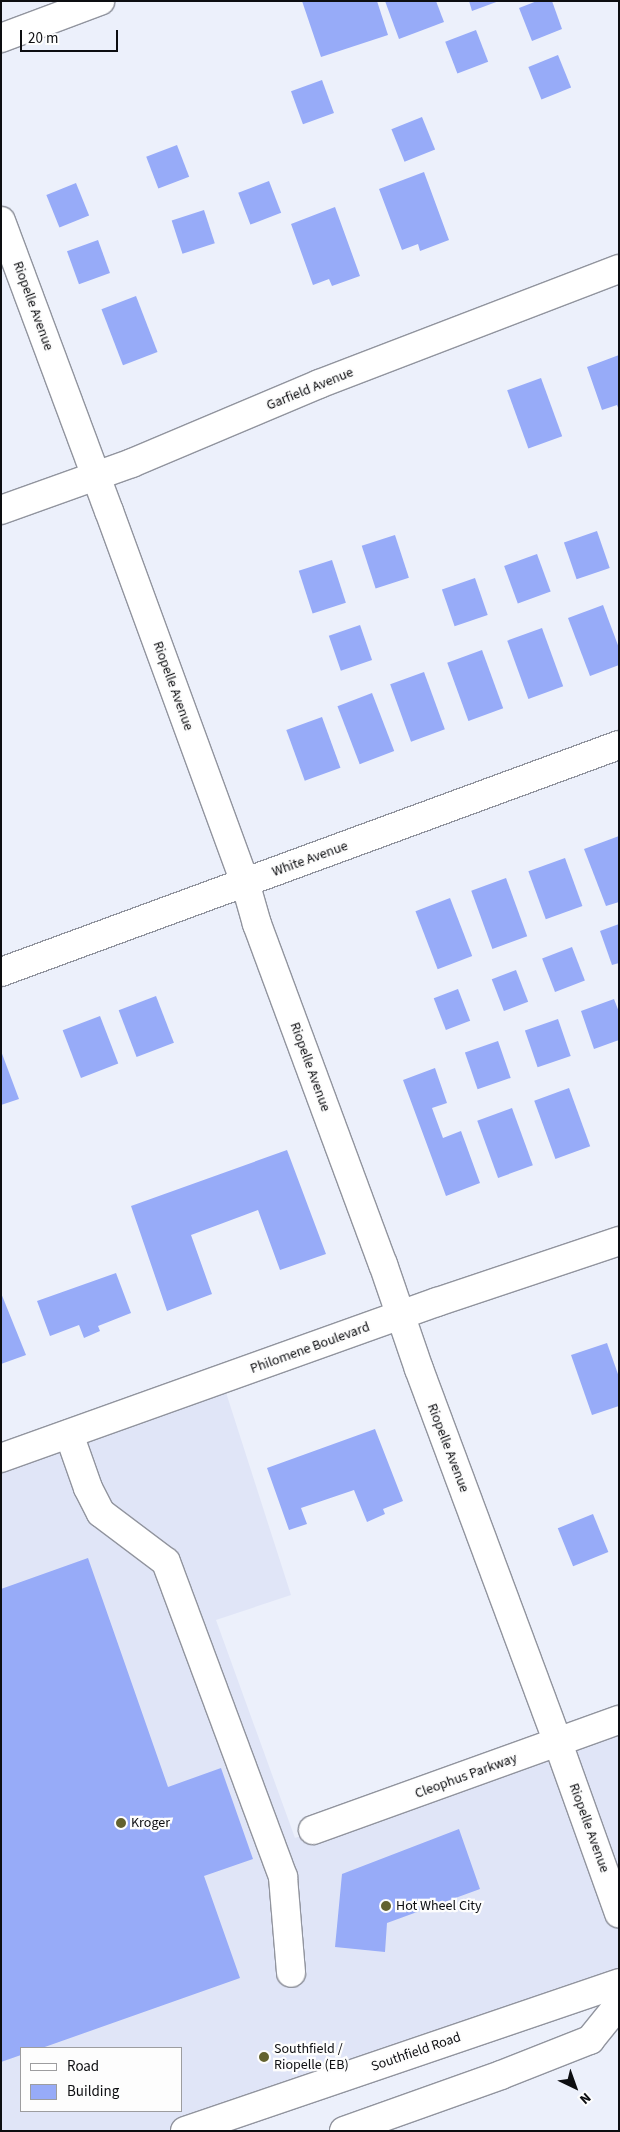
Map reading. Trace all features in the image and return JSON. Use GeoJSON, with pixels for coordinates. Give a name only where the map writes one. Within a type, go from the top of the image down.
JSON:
{"type":"FeatureCollection","features":[{"type":"Feature","properties":{"kind":"main road"},"geometry":{"type":"LineString","coordinates":[[1,38],[100,1]]}},
{"type":"Feature","properties":{"kind":"main road","name":"Riopelle Avenue"},"geometry":{"type":"LineString","coordinates":[[1,221],[97,477],[244,882],[257,924],[402,1315],[419,1370],[558,1743],[610,1862],[619,1913]]}},
{"type":"Feature","properties":{"kind":"main road","name":"Garfield Avenue"},"geometry":{"type":"LineString","coordinates":[[1,510],[97,477],[319,384],[619,269]]}},
{"type":"Feature","properties":{"kind":"main road","name":"White Avenue"},"geometry":{"type":"LineString","coordinates":[[1,972],[619,745]]}},
{"type":"Feature","properties":{"kind":"main road","name":"Philomene Boulevard"},"geometry":{"type":"LineString","coordinates":[[1,1458],[402,1315],[619,1242]]}},
{"type":"Feature","properties":{"kind":"main road"},"geometry":{"type":"LineString","coordinates":[[69,1434],[88,1488],[101,1513],[166,1562],[283,1877],[291,1973]]}},
{"type":"Feature","properties":{"kind":"main road","name":"Cleophus Parkway"},"geometry":{"type":"LineString","coordinates":[[314,1830],[619,1720]]}},
{"type":"Feature","properties":{"kind":"main road","name":"Southfield Road"},"geometry":{"type":"LineString","coordinates":[[186,2131],[619,1983]]}},
{"type":"Feature","properties":{"kind":"main road"},"geometry":{"type":"LineString","coordinates":[[344,2131],[501,2075],[590,2040],[619,2004]]}},
{"type":"Feature","properties":{"kind":"shaded area"},"geometry":{"type":"Polygon","coordinates":[[[222,1380],[291,1595],[216,1620],[295,1838],[619,1720],[619,1983],[185,2131],[1,2131],[1,1459],[222,1380]]]}},
{"type":"Feature","properties":{"kind":"building"},"geometry":{"type":"Polygon","coordinates":[[[302,1],[377,1],[388,35],[321,57],[302,1]]]}},
{"type":"Feature","properties":{"kind":"building"},"geometry":{"type":"Polygon","coordinates":[[[385,1],[436,1],[444,22],[399,39],[385,1]]]}},
{"type":"Feature","properties":{"kind":"building"},"geometry":{"type":"Polygon","coordinates":[[[469,1],[499,1],[472,11],[469,1]]]}},
{"type":"Feature","properties":{"kind":"building"},"geometry":{"type":"Polygon","coordinates":[[[537,1],[552,1],[562,29],[532,41],[519,8],[537,1]]]}},
{"type":"Feature","properties":{"kind":"building"},"geometry":{"type":"Polygon","coordinates":[[[476,30],[488,62],[457,74],[445,42],[476,30]]]}},
{"type":"Feature","properties":{"kind":"building"},"geometry":{"type":"Polygon","coordinates":[[[558,55],[571,87],[541,99],[528,67],[558,55]]]}},
{"type":"Feature","properties":{"kind":"building"},"geometry":{"type":"Polygon","coordinates":[[[322,80],[334,113],[303,124],[291,91],[322,80]]]}},
{"type":"Feature","properties":{"kind":"building"},"geometry":{"type":"Polygon","coordinates":[[[422,117],[435,149],[405,162],[391,129],[422,117]]]}},
{"type":"Feature","properties":{"kind":"building"},"geometry":{"type":"Polygon","coordinates":[[[177,145],[189,177],[158,189],[146,157],[177,145]]]}},
{"type":"Feature","properties":{"kind":"building"},"geometry":{"type":"Polygon","coordinates":[[[424,172],[449,240],[420,251],[418,244],[402,250],[379,189],[424,172]]]}},
{"type":"Feature","properties":{"kind":"building"},"geometry":{"type":"Polygon","coordinates":[[[269,181],[281,213],[250,225],[238,193],[269,181]]]}},
{"type":"Feature","properties":{"kind":"building"},"geometry":{"type":"Polygon","coordinates":[[[76,183],[89,215],[59,227],[46,195],[76,183]]]}},
{"type":"Feature","properties":{"kind":"building"},"geometry":{"type":"Polygon","coordinates":[[[335,207],[360,276],[332,286],[329,279],[313,285],[291,224],[335,207]]]}},
{"type":"Feature","properties":{"kind":"building"},"geometry":{"type":"Polygon","coordinates":[[[204,210],[215,243],[182,254],[172,221],[204,210]]]}},
{"type":"Feature","properties":{"kind":"building"},"geometry":{"type":"Polygon","coordinates":[[[98,240],[110,273],[79,284],[67,251],[98,240]]]}},
{"type":"Feature","properties":{"kind":"building"},"geometry":{"type":"Polygon","coordinates":[[[136,296],[158,352],[123,365],[101,309],[136,296]]]}},
{"type":"Feature","properties":{"kind":"building"},"geometry":{"type":"Polygon","coordinates":[[[619,355],[619,410],[617,405],[602,410],[587,367],[619,355]]]}},
{"type":"Feature","properties":{"kind":"building"},"geometry":{"type":"Polygon","coordinates":[[[541,378],[562,436],[528,449],[507,390],[541,378]]]}},
{"type":"Feature","properties":{"kind":"building"},"geometry":{"type":"Polygon","coordinates":[[[597,531],[610,568],[577,579],[564,542],[597,531]]]}},
{"type":"Feature","properties":{"kind":"building"},"geometry":{"type":"Polygon","coordinates":[[[395,535],[409,578],[376,589],[362,546],[395,535]]]}},
{"type":"Feature","properties":{"kind":"building"},"geometry":{"type":"Polygon","coordinates":[[[537,554],[551,592],[518,604],[504,566],[537,554]]]}},
{"type":"Feature","properties":{"kind":"building"},"geometry":{"type":"Polygon","coordinates":[[[332,560],[346,603],[313,614],[299,571],[332,560]]]}},
{"type":"Feature","properties":{"kind":"building"},"geometry":{"type":"Polygon","coordinates":[[[475,578],[488,615],[455,626],[442,589],[475,578]]]}},
{"type":"Feature","properties":{"kind":"building"},"geometry":{"type":"Polygon","coordinates":[[[603,605],[619,648],[619,665],[590,676],[568,618],[603,605]]]}},
{"type":"Feature","properties":{"kind":"building"},"geometry":{"type":"Polygon","coordinates":[[[360,625],[372,660],[341,671],[329,636],[360,625]]]}},
{"type":"Feature","properties":{"kind":"building"},"geometry":{"type":"Polygon","coordinates":[[[542,628],[563,686],[528,699],[507,641],[542,628]]]}},
{"type":"Feature","properties":{"kind":"building"},"geometry":{"type":"Polygon","coordinates":[[[482,650],[503,708],[468,721],[447,663],[482,650]]]}},
{"type":"Feature","properties":{"kind":"building"},"geometry":{"type":"Polygon","coordinates":[[[424,672],[445,729],[411,742],[390,684],[424,672]]]}},
{"type":"Feature","properties":{"kind":"building"},"geometry":{"type":"Polygon","coordinates":[[[372,693],[394,751],[360,764],[337,706],[372,693]]]}},
{"type":"Feature","properties":{"kind":"building"},"geometry":{"type":"Polygon","coordinates":[[[322,717],[340,768],[305,781],[286,730],[322,717]]]}},
{"type":"Feature","properties":{"kind":"building"},"geometry":{"type":"Polygon","coordinates":[[[619,836],[619,902],[606,906],[584,849],[619,836]]]}},
{"type":"Feature","properties":{"kind":"building"},"geometry":{"type":"Polygon","coordinates":[[[565,858],[582,906],[546,919],[528,871],[565,858]]]}},
{"type":"Feature","properties":{"kind":"building"},"geometry":{"type":"Polygon","coordinates":[[[506,878],[527,936],[492,949],[471,891],[506,878]]]}},
{"type":"Feature","properties":{"kind":"building"},"geometry":{"type":"Polygon","coordinates":[[[450,898],[472,956],[438,969],[415,911],[450,898]]]}},
{"type":"Feature","properties":{"kind":"building"},"geometry":{"type":"Polygon","coordinates":[[[619,924],[619,963],[612,965],[600,931],[619,924]]]}},
{"type":"Feature","properties":{"kind":"building"},"geometry":{"type":"Polygon","coordinates":[[[572,947],[585,981],[555,992],[542,958],[572,947]]]}},
{"type":"Feature","properties":{"kind":"building"},"geometry":{"type":"Polygon","coordinates":[[[516,970],[528,1002],[504,1011],[492,979],[516,970]]]}},
{"type":"Feature","properties":{"kind":"building"},"geometry":{"type":"Polygon","coordinates":[[[458,989],[470,1021],[446,1030],[434,998],[458,989]]]}},
{"type":"Feature","properties":{"kind":"building"},"geometry":{"type":"Polygon","coordinates":[[[156,996],[174,1043],[137,1057],[119,1010],[156,996]]]}},
{"type":"Feature","properties":{"kind":"building"},"geometry":{"type":"Polygon","coordinates":[[[614,999],[619,1012],[619,1040],[594,1049],[581,1011],[614,999]]]}},
{"type":"Feature","properties":{"kind":"building"},"geometry":{"type":"Polygon","coordinates":[[[100,1016],[118,1064],[81,1078],[63,1030],[100,1016]]]}},
{"type":"Feature","properties":{"kind":"building"},"geometry":{"type":"Polygon","coordinates":[[[558,1019],[571,1056],[538,1067],[525,1030],[558,1019]]]}},
{"type":"Feature","properties":{"kind":"building"},"geometry":{"type":"Polygon","coordinates":[[[498,1041],[511,1078],[478,1089],[465,1052],[498,1041]]]}},
{"type":"Feature","properties":{"kind":"building"},"geometry":{"type":"Polygon","coordinates":[[[1,1051],[19,1099],[1,1105],[1,1051]]]}},
{"type":"Feature","properties":{"kind":"building"},"geometry":{"type":"Polygon","coordinates":[[[435,1068],[447,1103],[432,1108],[443,1138],[461,1131],[480,1183],[446,1196],[403,1080],[435,1068]]]}},
{"type":"Feature","properties":{"kind":"building"},"geometry":{"type":"Polygon","coordinates":[[[569,1088],[590,1146],[555,1159],[534,1101],[569,1088]]]}},
{"type":"Feature","properties":{"kind":"building"},"geometry":{"type":"Polygon","coordinates":[[[512,1108],[533,1165],[498,1178],[477,1121],[512,1108]]]}},
{"type":"Feature","properties":{"kind":"building"},"geometry":{"type":"Polygon","coordinates":[[[287,1150],[326,1254],[280,1270],[258,1210],[191,1235],[212,1294],[167,1311],[131,1206],[287,1150]]]}},
{"type":"Feature","properties":{"kind":"building"},"geometry":{"type":"Polygon","coordinates":[[[116,1273],[131,1313],[98,1326],[100,1331],[84,1338],[79,1325],[50,1336],[37,1301],[116,1273]]]}},
{"type":"Feature","properties":{"kind":"building"},"geometry":{"type":"Polygon","coordinates":[[[1,1293],[26,1355],[1,1364],[1,1293]]]}},
{"type":"Feature","properties":{"kind":"building"},"geometry":{"type":"Polygon","coordinates":[[[607,1343],[619,1377],[619,1406],[592,1415],[571,1355],[607,1343]]]}},
{"type":"Feature","properties":{"kind":"building"},"geometry":{"type":"Polygon","coordinates":[[[375,1429],[403,1501],[383,1509],[385,1514],[367,1522],[354,1490],[301,1508],[307,1524],[289,1530],[267,1468],[375,1429]]]}},
{"type":"Feature","properties":{"kind":"building"},"geometry":{"type":"Polygon","coordinates":[[[593,1514],[608,1552],[573,1566],[558,1528],[593,1514]]]}},
{"type":"Feature","properties":{"kind":"building","name":"Kroger"},"geometry":{"type":"Polygon","coordinates":[[[88,1558],[168,1787],[221,1768],[253,1859],[204,1876],[240,1978],[45,2047],[20,2047],[20,2055],[1,2062],[1,1589],[88,1558]]]}},
{"type":"Feature","properties":{"kind":"building","name":"Hot Wheel City"},"geometry":{"type":"Polygon","coordinates":[[[459,1829],[480,1889],[387,1923],[385,1952],[335,1947],[342,1874],[459,1829]]]}},
{"type":"Feature","properties":{"kind":"place","name":"Kroger"},"geometry":{"type":"Point","coordinates":[121,1823]}},
{"type":"Feature","properties":{"kind":"place","name":"Hot Wheel City"},"geometry":{"type":"Point","coordinates":[386,1906]}},
{"type":"Feature","properties":{"kind":"place","name":"Southfield / Riopelle (EB)"},"geometry":{"type":"Point","coordinates":[264,2057]}}]}
